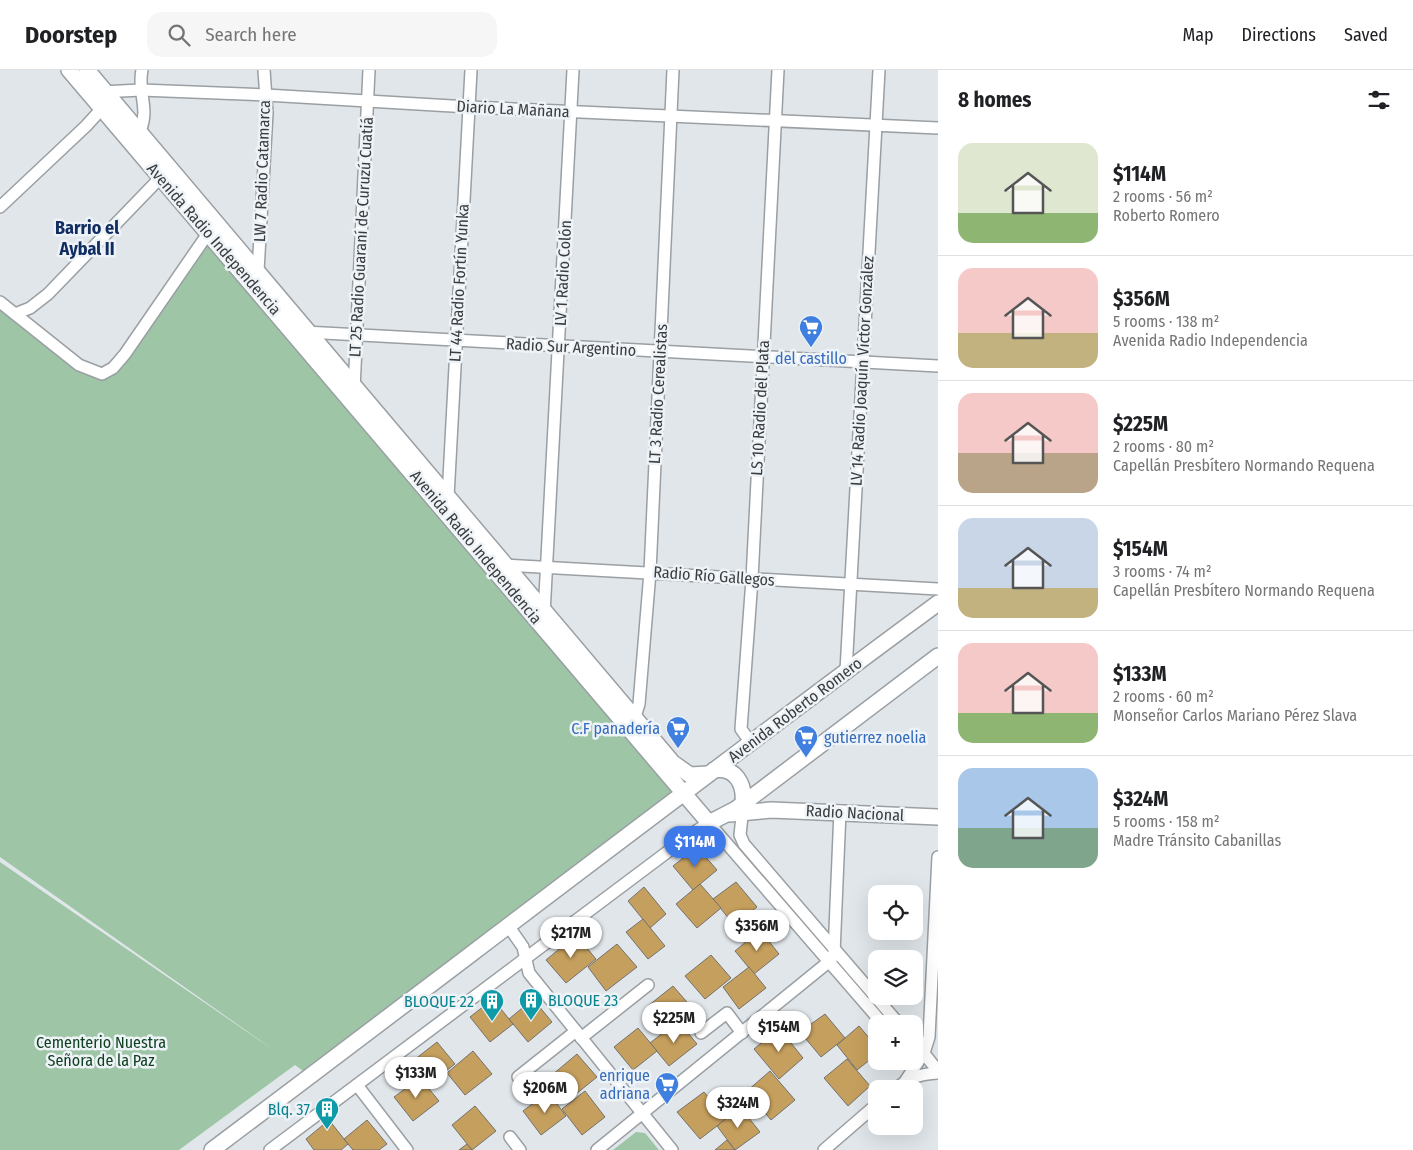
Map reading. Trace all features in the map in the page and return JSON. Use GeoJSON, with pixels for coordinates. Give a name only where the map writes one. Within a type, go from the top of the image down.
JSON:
{"type":"FeatureCollection","features":[{"type":"Feature","properties":{"kind":"main road","name":"Avenida Radio Independencia"},"geometry":{"type":"LineString","coordinates":[[69,70],[89,93],[107,99],[140,131],[354,387],[678,768],[690,775],[727,769],[742,802]]}},
{"type":"Feature","properties":{"kind":"main road","name":"Avenida Radio Independencia"},"geometry":{"type":"LineString","coordinates":[[87,70],[161,177],[709,823]]}},
{"type":"Feature","properties":{"kind":"main road","name":"Avenida Roberto Romero"},"geometry":{"type":"LineString","coordinates":[[212,1150],[652,816],[938,603]]}},
{"type":"Feature","properties":{"kind":"main road"},"geometry":{"type":"LineString","coordinates":[[709,823],[742,802],[938,656]]}},
{"type":"Feature","properties":{"kind":"main road","name":"Radio Nacional"},"geometry":{"type":"LineString","coordinates":[[742,802],[771,810],[938,817]]}},
{"type":"Feature","properties":{"kind":"main road","name":"Avenida Roberto Romero"},"geometry":{"type":"LineString","coordinates":[[652,816],[679,804],[690,804],[697,808]]}},
{"type":"Feature","properties":{"kind":"street"},"geometry":{"type":"LineString","coordinates":[[140,131],[144,122],[145,103],[141,90],[142,70]]}},
{"type":"Feature","properties":{"kind":"street","name":"LW 7 Radio Catamarca"},"geometry":{"type":"LineString","coordinates":[[258,271],[267,113],[264,70]]}},
{"type":"Feature","properties":{"kind":"street","name":"LT 25 Radio Guaraní de Curuzú Cuatiá"},"geometry":{"type":"LineString","coordinates":[[354,403],[369,70]]}},
{"type":"Feature","properties":{"kind":"street","name":"LT 44 Radio Fortín Yunka"},"geometry":{"type":"LineString","coordinates":[[448,496],[470,70]]}},
{"type":"Feature","properties":{"kind":"street","name":"LV 1 Radio Colón"},"geometry":{"type":"LineString","coordinates":[[543,626],[560,347],[573,70]]}},
{"type":"Feature","properties":{"kind":"street","name":"LT 3 Radio Cerealistas"},"geometry":{"type":"LineString","coordinates":[[635,716],[639,704],[650,572],[673,70]]}},
{"type":"Feature","properties":{"kind":"street","name":"LS 10 Radio del Plata"},"geometry":{"type":"LineString","coordinates":[[751,743],[741,729],[752,579],[778,70]]}},
{"type":"Feature","properties":{"kind":"street","name":"LV 14 Radio Joaquín Víctor González"},"geometry":{"type":"LineString","coordinates":[[846,671],[879,70]]}},
{"type":"Feature","properties":{"kind":"street","name":"Diario La Mañana"},"geometry":{"type":"LineString","coordinates":[[107,99],[141,90],[570,112],[938,128]]}},
{"type":"Feature","properties":{"kind":"street"},"geometry":{"type":"LineString","coordinates":[[0,207],[107,99]]}},
{"type":"Feature","properties":{"kind":"street"},"geometry":{"type":"LineString","coordinates":[[15,314],[30,308],[48,294],[161,177]]}},
{"type":"Feature","properties":{"kind":"street"},"geometry":{"type":"LineString","coordinates":[[0,302],[79,365],[102,374],[113,368],[125,354],[208,232]]}},
{"type":"Feature","properties":{"kind":"street","name":"Radio Sur Argentino"},"geometry":{"type":"LineString","coordinates":[[293,332],[938,366]]}},
{"type":"Feature","properties":{"kind":"street","name":"Radio Río Gallegos"},"geometry":{"type":"LineString","coordinates":[[490,565],[650,572],[938,589]]}},
{"type":"Feature","properties":{"kind":"street"},"geometry":{"type":"LineString","coordinates":[[742,802],[740,838],[891,1015]]}},
{"type":"Feature","properties":{"kind":"street"},"geometry":{"type":"LineString","coordinates":[[598,1150],[830,961],[834,947],[840,812]]}},
{"type":"Feature","properties":{"kind":"street"},"geometry":{"type":"LineString","coordinates":[[270,1150],[690,835],[709,823]]}},
{"type":"Feature","properties":{"kind":"street","name":"Avenida Radio Independencia"},"geometry":{"type":"LineString","coordinates":[[709,823],[875,1015]]}},
{"type":"Feature","properties":{"kind":"street"},"geometry":{"type":"LineString","coordinates":[[938,857],[929,1037],[924,1053],[938,1072]]}},
{"type":"Feature","properties":{"kind":"street"},"geometry":{"type":"LineString","coordinates":[[508,927],[523,947],[529,973],[672,1150]]}},
{"type":"Feature","properties":{"kind":"street"},"geometry":{"type":"LineString","coordinates":[[518,1077],[648,985]]}},
{"type":"Feature","properties":{"kind":"street"},"geometry":{"type":"LineString","coordinates":[[701,1033],[727,1013],[742,1033]]}},
{"type":"Feature","properties":{"kind":"street"},"geometry":{"type":"LineString","coordinates":[[923,1065],[938,1072]]}},
{"type":"Feature","properties":{"kind":"street"},"geometry":{"type":"LineString","coordinates":[[906,1080],[911,1070]]}},
{"type":"Feature","properties":{"kind":"street"},"geometry":{"type":"LineString","coordinates":[[906,1080],[919,1075],[938,1072]]}},
{"type":"Feature","properties":{"kind":"street"},"geometry":{"type":"LineString","coordinates":[[357,1085],[408,1150]]}},
{"type":"Feature","properties":{"kind":"street"},"geometry":{"type":"LineString","coordinates":[[824,1150],[868,1113]]}},
{"type":"Feature","properties":{"kind":"street"},"geometry":{"type":"LineString","coordinates":[[510,1137],[520,1150]]}},
{"type":"Feature","properties":{"kind":"green space","name":"Cementerio Nuestra Señora de la Paz"},"geometry":{"type":"Polygon","coordinates":[[[208,235],[678,791],[307,1074],[295,1065],[179,1150],[0,1150],[0,862],[278,1053],[0,857],[0,308],[102,376],[208,235]]]}},
{"type":"Feature","properties":{"kind":"green space"},"geometry":{"type":"Polygon","coordinates":[[[636,1132],[645,1133],[659,1150],[613,1150],[636,1132]]]}},
{"type":"Feature","properties":{"kind":"building"},"geometry":{"type":"Polygon","coordinates":[[[697,847],[717,870],[693,890],[673,866],[697,847]]]}},
{"type":"Feature","properties":{"kind":"building"},"geometry":{"type":"Polygon","coordinates":[[[736,882],[757,907],[734,925],[713,899],[736,882]]]}},
{"type":"Feature","properties":{"kind":"building"},"geometry":{"type":"Polygon","coordinates":[[[700,884],[721,908],[697,928],[676,904],[700,884]]]}},
{"type":"Feature","properties":{"kind":"building"},"geometry":{"type":"Polygon","coordinates":[[[644,887],[666,914],[650,928],[628,901],[644,887]]]}},
{"type":"Feature","properties":{"kind":"building"},"geometry":{"type":"Polygon","coordinates":[[[643,919],[665,946],[648,959],[626,932],[643,919]]]}},
{"type":"Feature","properties":{"kind":"building"},"geometry":{"type":"Polygon","coordinates":[[[760,930],[779,954],[754,974],[735,951],[760,930]]]}},
{"type":"Feature","properties":{"kind":"building"},"geometry":{"type":"Polygon","coordinates":[[[576,935],[596,959],[566,983],[546,960],[576,935]]]}},
{"type":"Feature","properties":{"kind":"building"},"geometry":{"type":"Polygon","coordinates":[[[617,944],[637,967],[606,991],[588,967],[617,944]]]}},
{"type":"Feature","properties":{"kind":"building"},"geometry":{"type":"Polygon","coordinates":[[[711,955],[731,978],[705,999],[685,976],[711,955]]]}},
{"type":"Feature","properties":{"kind":"building"},"geometry":{"type":"Polygon","coordinates":[[[749,967],[766,988],[739,1009],[723,987],[749,967]]]}},
{"type":"Feature","properties":{"kind":"building"},"geometry":{"type":"Polygon","coordinates":[[[673,986],[693,1009],[668,1029],[648,1006],[673,986]]]}},
{"type":"Feature","properties":{"kind":"building","name":"BLOQUE 22"},"geometry":{"type":"Polygon","coordinates":[[[493,999],[513,1024],[490,1042],[470,1017],[493,999]]]}},
{"type":"Feature","properties":{"kind":"building","name":"BLOQUE 23"},"geometry":{"type":"Polygon","coordinates":[[[533,999],[552,1022],[528,1042],[509,1019],[533,999]]]}},
{"type":"Feature","properties":{"kind":"building"},"geometry":{"type":"Polygon","coordinates":[[[825,1014],[845,1038],[821,1057],[800,1032],[825,1014]]]}},
{"type":"Feature","properties":{"kind":"building"},"geometry":{"type":"Polygon","coordinates":[[[678,1021],[697,1044],[669,1066],[650,1043],[678,1021]]]}},
{"type":"Feature","properties":{"kind":"building"},"geometry":{"type":"Polygon","coordinates":[[[859,1026],[868,1037],[868,1061],[857,1070],[837,1045],[859,1026]]]}},
{"type":"Feature","properties":{"kind":"building"},"geometry":{"type":"Polygon","coordinates":[[[638,1028],[657,1051],[633,1070],[614,1047],[638,1028]]]}},
{"type":"Feature","properties":{"kind":"building"},"geometry":{"type":"Polygon","coordinates":[[[779,1028],[803,1058],[779,1079],[754,1049],[779,1028]]]}},
{"type":"Feature","properties":{"kind":"building"},"geometry":{"type":"Polygon","coordinates":[[[437,1042],[455,1064],[426,1086],[409,1064],[437,1042]]]}},
{"type":"Feature","properties":{"kind":"building"},"geometry":{"type":"Polygon","coordinates":[[[473,1051],[492,1074],[465,1095],[447,1073],[473,1051]]]}},
{"type":"Feature","properties":{"kind":"building"},"geometry":{"type":"Polygon","coordinates":[[[577,1054],[597,1077],[571,1098],[552,1075],[577,1054]]]}},
{"type":"Feature","properties":{"kind":"building"},"geometry":{"type":"Polygon","coordinates":[[[847,1059],[868,1084],[868,1088],[848,1106],[824,1078],[847,1059]]]}},
{"type":"Feature","properties":{"kind":"building"},"geometry":{"type":"Polygon","coordinates":[[[770,1071],[795,1100],[771,1120],[747,1091],[770,1071]]]}},
{"type":"Feature","properties":{"kind":"building"},"geometry":{"type":"Polygon","coordinates":[[[420,1078],[439,1101],[413,1121],[394,1097],[420,1078]]]}},
{"type":"Feature","properties":{"kind":"building"},"geometry":{"type":"Polygon","coordinates":[[[585,1091],[605,1117],[582,1135],[562,1109],[585,1091]]]}},
{"type":"Feature","properties":{"kind":"building"},"geometry":{"type":"Polygon","coordinates":[[[548,1092],[566,1116],[541,1135],[523,1111],[548,1092]]]}},
{"type":"Feature","properties":{"kind":"building"},"geometry":{"type":"Polygon","coordinates":[[[704,1092],[726,1119],[700,1139],[677,1112],[704,1092]]]}},
{"type":"Feature","properties":{"kind":"building"},"geometry":{"type":"Polygon","coordinates":[[[475,1106],[496,1131],[472,1150],[452,1125],[475,1106]]]}},
{"type":"Feature","properties":{"kind":"building"},"geometry":{"type":"Polygon","coordinates":[[[740,1107],[760,1132],[735,1150],[717,1126],[740,1107]]]}},
{"type":"Feature","properties":{"kind":"building","name":"Blq. 37"},"geometry":{"type":"Polygon","coordinates":[[[329,1120],[348,1144],[341,1150],[314,1150],[306,1139],[329,1120]]]}},
{"type":"Feature","properties":{"kind":"building"},"geometry":{"type":"Polygon","coordinates":[[[367,1120],[387,1144],[379,1150],[353,1150],[344,1139],[367,1120]]]}},
{"type":"Feature","properties":{"kind":"building"},"geometry":{"type":"Polygon","coordinates":[[[727,1140],[735,1150],[715,1150],[727,1140]]]}},
{"type":"Feature","properties":{"kind":"building"},"geometry":{"type":"Polygon","coordinates":[[[467,1144],[472,1150],[459,1150],[467,1144]]]}},
{"type":"Feature","properties":{"kind":"place","name":"del castillo"},"geometry":{"type":"Point","coordinates":[811,348]}},
{"type":"Feature","properties":{"kind":"place","name":"C.F panadería"},"geometry":{"type":"Point","coordinates":[678,749]}},
{"type":"Feature","properties":{"kind":"place","name":"gutierrez noelia"},"geometry":{"type":"Point","coordinates":[806,758]}},
{"type":"Feature","properties":{"kind":"place","name":"BLOQUE 23"},"geometry":{"type":"Point","coordinates":[531,1021]}},
{"type":"Feature","properties":{"kind":"place","name":"BLOQUE 22"},"geometry":{"type":"Point","coordinates":[492,1022]}},
{"type":"Feature","properties":{"kind":"place","name":"enrique adriana"},"geometry":{"type":"Point","coordinates":[667,1105]}},
{"type":"Feature","properties":{"kind":"place","name":"Blq. 37"},"geometry":{"type":"Point","coordinates":[327,1130]}},
{"type":"Feature","properties":{"kind":"district","name":"Barrio el Aybal II"},"geometry":{"type":"Point","coordinates":[87,238]}}]}
